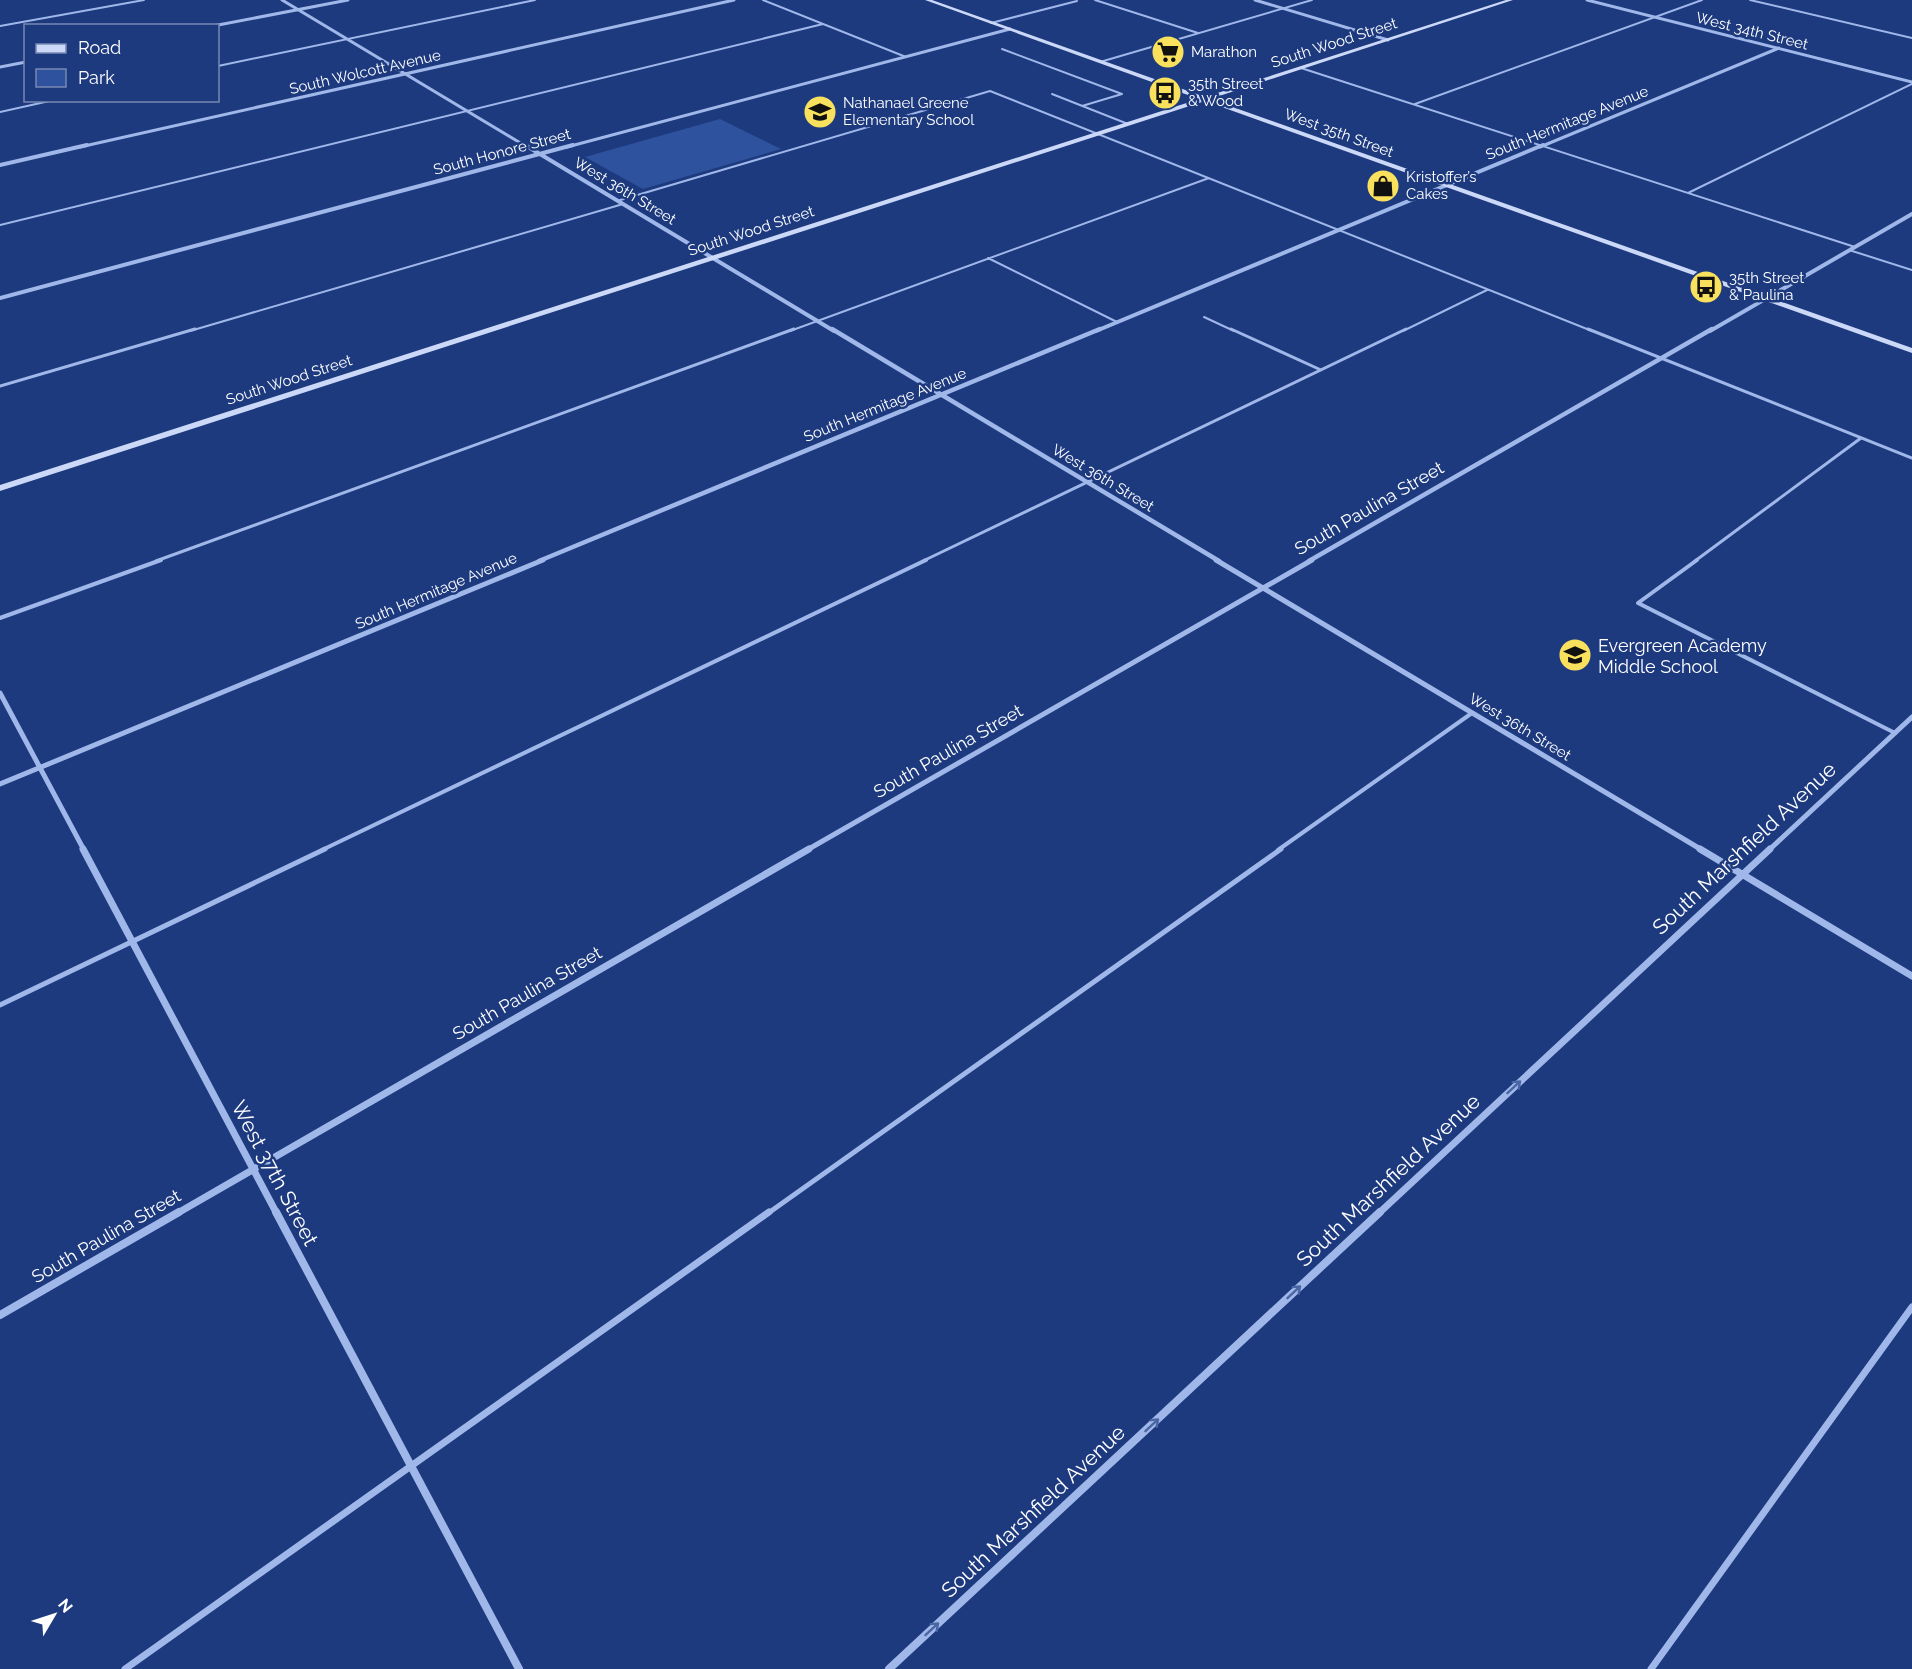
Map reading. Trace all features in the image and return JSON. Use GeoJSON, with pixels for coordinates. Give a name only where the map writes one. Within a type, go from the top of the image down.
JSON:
{"type":"FeatureCollection","features":[{"type":"Feature","properties":{"kind":"street","name":"West 36th Street"},"geometry":{"type":"LineString","coordinates":[[282,0],[1912,976]]}},
{"type":"Feature","properties":{"kind":"street"},"geometry":{"type":"LineString","coordinates":[[219,25],[348,0]]}},
{"type":"Feature","properties":{"kind":"street","name":"South Wolcott Avenue"},"geometry":{"type":"LineString","coordinates":[[0,165],[734,0]]}},
{"type":"Feature","properties":{"kind":"street","name":"West 35th Street"},"geometry":{"type":"LineString","coordinates":[[927,0],[1912,351]]}},
{"type":"Feature","properties":{"kind":"street"},"geometry":{"type":"LineString","coordinates":[[1255,0],[1388,40]]}},
{"type":"Feature","properties":{"kind":"street","name":"South Wood Street"},"geometry":{"type":"LineString","coordinates":[[0,488],[1512,0]]}},
{"type":"Feature","properties":{"kind":"street","name":"West 34th Street"},"geometry":{"type":"LineString","coordinates":[[1587,0],[1912,83]]}},
{"type":"Feature","properties":{"kind":"street","name":"South Honore Street"},"geometry":{"type":"LineString","coordinates":[[0,298],[1010,29]]}},
{"type":"Feature","properties":{"kind":"street","name":"South Hermitage Avenue"},"geometry":{"type":"LineString","coordinates":[[0,784],[1779,48]]}},
{"type":"Feature","properties":{"kind":"street"},"geometry":{"type":"LineString","coordinates":[[0,67],[24,62]]}},
{"type":"Feature","properties":{"kind":"street","name":"South Paulina Street"},"geometry":{"type":"LineString","coordinates":[[0,1315],[1912,214]]}},
{"type":"Feature","properties":{"kind":"street","name":"West 37th Street"},"geometry":{"type":"LineString","coordinates":[[0,693],[519,1669]]}},
{"type":"Feature","properties":{"kind":"street","name":"South Marshfield Avenue"},"geometry":{"type":"LineString","coordinates":[[889,1669],[1912,717]]}},
{"type":"Feature","properties":{"kind":"lane"},"geometry":{"type":"LineString","coordinates":[[0,26],[144,0]]}},
{"type":"Feature","properties":{"kind":"lane"},"geometry":{"type":"LineString","coordinates":[[219,66],[535,0]]}},
{"type":"Feature","properties":{"kind":"lane"},"geometry":{"type":"LineString","coordinates":[[763,0],[906,57]]}},
{"type":"Feature","properties":{"kind":"lane"},"geometry":{"type":"LineString","coordinates":[[1095,0],[1198,33]]}},
{"type":"Feature","properties":{"kind":"lane"},"geometry":{"type":"LineString","coordinates":[[1100,62],[1312,0]]}},
{"type":"Feature","properties":{"kind":"lane"},"geometry":{"type":"LineString","coordinates":[[1414,104],[1702,0]]}},
{"type":"Feature","properties":{"kind":"lane"},"geometry":{"type":"LineString","coordinates":[[1750,0],[1912,38]]}},
{"type":"Feature","properties":{"kind":"lane"},"geometry":{"type":"LineString","coordinates":[[991,23],[1077,1]]}},
{"type":"Feature","properties":{"kind":"lane"},"geometry":{"type":"LineString","coordinates":[[0,225],[824,24]]}},
{"type":"Feature","properties":{"kind":"lane"},"geometry":{"type":"LineString","coordinates":[[1002,49],[1122,94],[1082,106]]}},
{"type":"Feature","properties":{"kind":"lane"},"geometry":{"type":"LineString","coordinates":[[1301,68],[1855,247]]}},
{"type":"Feature","properties":{"kind":"lane"},"geometry":{"type":"LineString","coordinates":[[1688,193],[1912,83]]}},
{"type":"Feature","properties":{"kind":"lane"},"geometry":{"type":"LineString","coordinates":[[617,201],[990,91],[1912,458]]}},
{"type":"Feature","properties":{"kind":"lane"},"geometry":{"type":"LineString","coordinates":[[1052,94],[1128,124]]}},
{"type":"Feature","properties":{"kind":"lane"},"geometry":{"type":"LineString","coordinates":[[0,112],[45,102]]}},
{"type":"Feature","properties":{"kind":"lane"},"geometry":{"type":"LineString","coordinates":[[0,618],[1209,178]]}},
{"type":"Feature","properties":{"kind":"lane"},"geometry":{"type":"LineString","coordinates":[[0,386],[623,204]]}},
{"type":"Feature","properties":{"kind":"lane"},"geometry":{"type":"LineString","coordinates":[[1849,250],[1912,270]]}},
{"type":"Feature","properties":{"kind":"lane"},"geometry":{"type":"LineString","coordinates":[[988,258],[1117,322]]}},
{"type":"Feature","properties":{"kind":"lane"},"geometry":{"type":"LineString","coordinates":[[0,1005],[1487,290]]}},
{"type":"Feature","properties":{"kind":"lane"},"geometry":{"type":"LineString","coordinates":[[1204,317],[1321,370]]}},
{"type":"Feature","properties":{"kind":"lane"},"geometry":{"type":"LineString","coordinates":[[1861,438],[1638,603],[1895,733]]}},
{"type":"Feature","properties":{"kind":"lane"},"geometry":{"type":"LineString","coordinates":[[125,1669],[1472,713]]}},
{"type":"Feature","properties":{"kind":"lane"},"geometry":{"type":"LineString","coordinates":[[1651,1669],[1912,1307]]}},
{"type":"Feature","properties":{"kind":"green space"},"geometry":{"type":"Polygon","coordinates":[[[720,119],[781,149],[643,189],[585,157],[720,119]]]}},
{"type":"Feature","properties":{"kind":"place","name":"Marathon"},"geometry":{"type":"Point","coordinates":[1168,52]}},
{"type":"Feature","properties":{"kind":"place","name":"35th Street & Wood"},"geometry":{"type":"Point","coordinates":[1165,93]}},
{"type":"Feature","properties":{"kind":"place","name":"Nathanael Greene Elementary School"},"geometry":{"type":"Point","coordinates":[820,112]}},
{"type":"Feature","properties":{"kind":"place","name":"Kristoffer’s Cakes"},"geometry":{"type":"Point","coordinates":[1383,186]}},
{"type":"Feature","properties":{"kind":"place","name":"35th Street & Paulina"},"geometry":{"type":"Point","coordinates":[1706,287]}},
{"type":"Feature","properties":{"kind":"place","name":"Evergreen Academy Middle School"},"geometry":{"type":"Point","coordinates":[1575,655]}}]}
